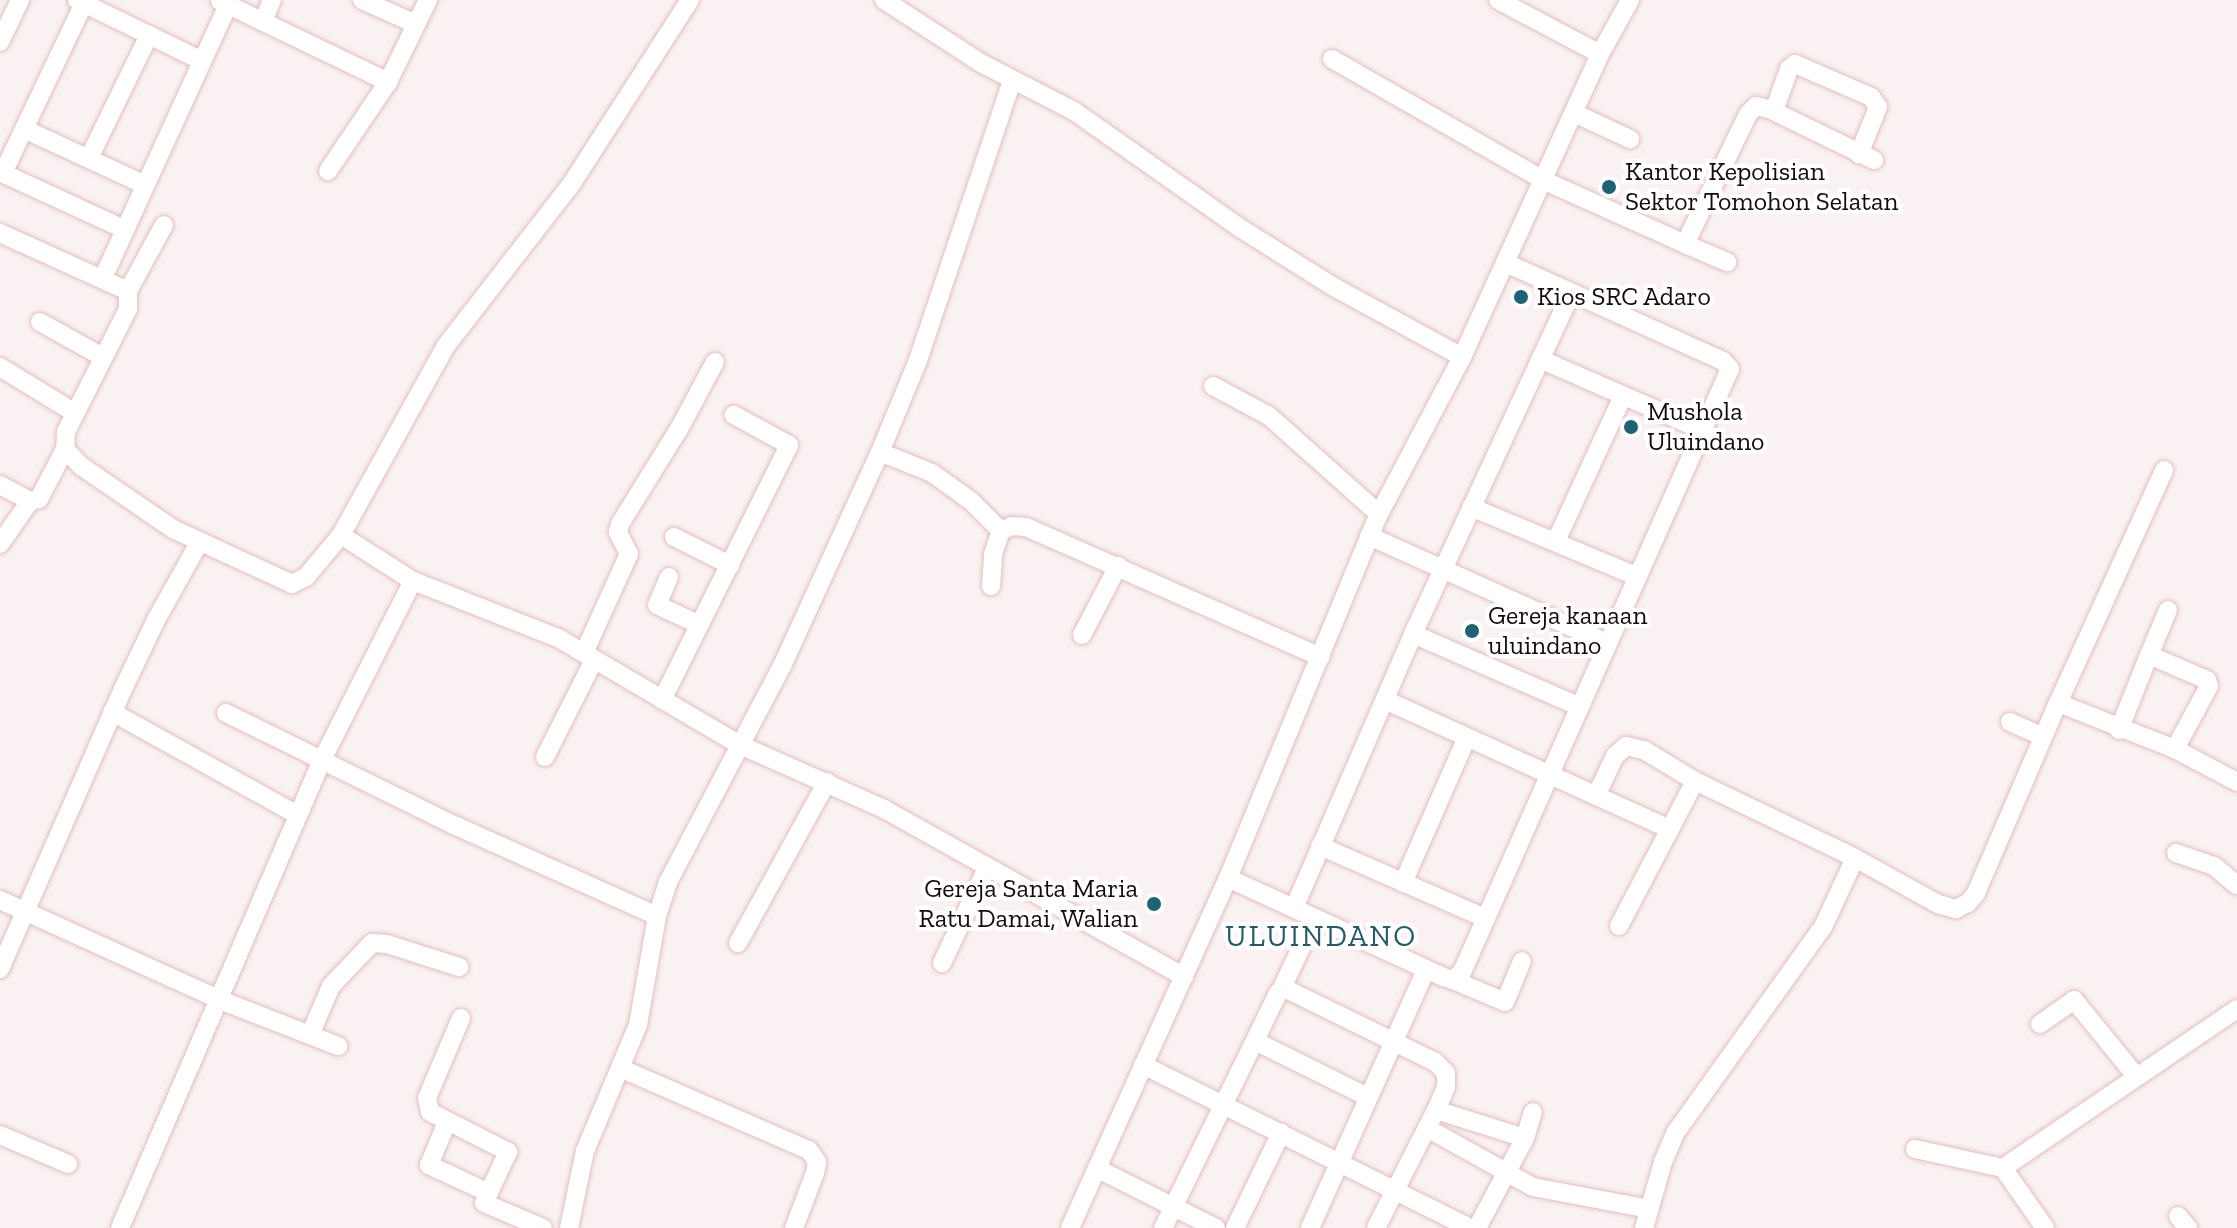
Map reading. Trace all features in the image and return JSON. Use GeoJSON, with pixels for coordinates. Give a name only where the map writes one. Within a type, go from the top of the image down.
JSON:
{"type":"FeatureCollection","features":[{"type":"Feature","properties":{"kind":"street"},"geometry":{"type":"LineString","coordinates":[[263,22],[272,0]]}},
{"type":"Feature","properties":{"kind":"street"},"geometry":{"type":"LineString","coordinates":[[362,0],[416,24]]}},
{"type":"Feature","properties":{"kind":"street"},"geometry":{"type":"LineString","coordinates":[[328,171],[388,82],[428,0]]}},
{"type":"Feature","properties":{"kind":"street"},"geometry":{"type":"LineString","coordinates":[[65,449],[81,466],[199,543],[292,584],[306,577],[341,535],[420,387],[445,347],[572,183],[690,0]]}},
{"type":"Feature","properties":{"kind":"street"},"geometry":{"type":"LineString","coordinates":[[884,0],[1012,81],[1074,111],[1240,228],[1332,286],[1462,357]]}},
{"type":"Feature","properties":{"kind":"street"},"geometry":{"type":"LineString","coordinates":[[1498,0],[1600,54]]}},
{"type":"Feature","properties":{"kind":"street"},"geometry":{"type":"LineString","coordinates":[[1070,1228],[1228,878],[1379,514],[1462,357],[1545,181],[1600,54],[1630,0]]}},
{"type":"Feature","properties":{"kind":"street"},"geometry":{"type":"LineString","coordinates":[[0,42],[12,2]]}},
{"type":"Feature","properties":{"kind":"street"},"geometry":{"type":"LineString","coordinates":[[124,229],[1,172],[24,129],[80,2],[202,61]]}},
{"type":"Feature","properties":{"kind":"street"},"geometry":{"type":"LineString","coordinates":[[103,278],[143,184],[202,61],[222,3],[388,82]]}},
{"type":"Feature","properties":{"kind":"street"},"geometry":{"type":"LineString","coordinates":[[89,158],[149,35]]}},
{"type":"Feature","properties":{"kind":"street"},"geometry":{"type":"LineString","coordinates":[[1332,59],[1545,181],[1727,262]]}},
{"type":"Feature","properties":{"kind":"street"},"geometry":{"type":"LineString","coordinates":[[1685,244],[1748,114],[1756,106],[1774,111],[1866,157],[1878,107],[1871,97],[1795,64],[1789,69],[1774,111]]}},
{"type":"Feature","properties":{"kind":"street"},"geometry":{"type":"LineString","coordinates":[[571,1227],[585,1151],[638,1025],[657,916],[668,882],[738,744],[782,666],[880,452],[917,363],[1012,81]]}},
{"type":"Feature","properties":{"kind":"street"},"geometry":{"type":"LineString","coordinates":[[1574,113],[1630,139]]}},
{"type":"Feature","properties":{"kind":"street"},"geometry":{"type":"LineString","coordinates":[[24,129],[143,184]]}},
{"type":"Feature","properties":{"kind":"street"},"geometry":{"type":"LineString","coordinates":[[0,485],[30,501],[44,494],[65,449],[66,432],[128,309],[128,291],[164,225]]}},
{"type":"Feature","properties":{"kind":"street"},"geometry":{"type":"LineString","coordinates":[[0,233],[128,291]]}},
{"type":"Feature","properties":{"kind":"street"},"geometry":{"type":"LineString","coordinates":[[1453,980],[1462,972],[1636,576],[1705,431],[1727,379],[1729,366],[1506,263]]}},
{"type":"Feature","properties":{"kind":"street"},"geometry":{"type":"LineString","coordinates":[[1294,908],[1413,634],[1571,293]]}},
{"type":"Feature","properties":{"kind":"street"},"geometry":{"type":"LineString","coordinates":[[40,322],[103,357]]}},
{"type":"Feature","properties":{"kind":"street"},"geometry":{"type":"LineString","coordinates":[[1540,359],[1705,431]]}},
{"type":"Feature","properties":{"kind":"street"},"geometry":{"type":"LineString","coordinates":[[545,757],[629,554],[618,532],[620,524],[679,429],[715,362]]}},
{"type":"Feature","properties":{"kind":"street"},"geometry":{"type":"LineString","coordinates":[[0,367],[75,413]]}},
{"type":"Feature","properties":{"kind":"street"},"geometry":{"type":"LineString","coordinates":[[1213,386],[1269,416],[1379,514]]}},
{"type":"Feature","properties":{"kind":"street"},"geometry":{"type":"LineString","coordinates":[[1556,541],[1623,396]]}},
{"type":"Feature","properties":{"kind":"street"},"geometry":{"type":"LineString","coordinates":[[662,700],[789,445],[734,415]]}},
{"type":"Feature","properties":{"kind":"street"},"geometry":{"type":"LineString","coordinates":[[880,452],[932,473],[971,501],[1001,531]]}},
{"type":"Feature","properties":{"kind":"street"},"geometry":{"type":"LineString","coordinates":[[1596,796],[1615,756],[1626,746],[1644,750],[1695,781],[1855,858],[1938,904],[1962,908],[1976,893],[2164,470]]}},
{"type":"Feature","properties":{"kind":"street"},"geometry":{"type":"LineString","coordinates":[[0,544],[30,501]]}},
{"type":"Feature","properties":{"kind":"street"},"geometry":{"type":"LineString","coordinates":[[1471,507],[1636,576]]}},
{"type":"Feature","properties":{"kind":"street"},"geometry":{"type":"LineString","coordinates":[[991,586],[993,554],[1001,531],[1012,526],[1026,527],[1321,657]]}},
{"type":"Feature","properties":{"kind":"street"},"geometry":{"type":"LineString","coordinates":[[341,535],[413,581],[514,619],[589,656],[738,744],[884,809],[1184,977]]}},
{"type":"Feature","properties":{"kind":"street"},"geometry":{"type":"LineString","coordinates":[[1369,536],[1607,643]]}},
{"type":"Feature","properties":{"kind":"street"},"geometry":{"type":"LineString","coordinates":[[674,537],[730,565]]}},
{"type":"Feature","properties":{"kind":"street"},"geometry":{"type":"LineString","coordinates":[[0,969],[112,712],[156,620],[199,543]]}},
{"type":"Feature","properties":{"kind":"street"},"geometry":{"type":"LineString","coordinates":[[1082,635],[1118,566]]}},
{"type":"Feature","properties":{"kind":"street"},"geometry":{"type":"LineString","coordinates":[[669,577],[657,605],[700,625]]}},
{"type":"Feature","properties":{"kind":"street"},"geometry":{"type":"LineString","coordinates":[[120,1228],[322,760],[413,581]]}},
{"type":"Feature","properties":{"kind":"street"},"geometry":{"type":"LineString","coordinates":[[2119,730],[2168,610]]}},
{"type":"Feature","properties":{"kind":"street"},"geometry":{"type":"LineString","coordinates":[[1413,634],[1580,707]]}},
{"type":"Feature","properties":{"kind":"street"},"geometry":{"type":"LineString","coordinates":[[2149,655],[2208,683],[2206,693],[2175,749]]}},
{"type":"Feature","properties":{"kind":"street"},"geometry":{"type":"LineString","coordinates":[[1385,700],[1670,829]]}},
{"type":"Feature","properties":{"kind":"street"},"geometry":{"type":"LineString","coordinates":[[2058,703],[2119,730],[2175,749],[2237,782]]}},
{"type":"Feature","properties":{"kind":"street"},"geometry":{"type":"LineString","coordinates":[[112,712],[298,815]]}},
{"type":"Feature","properties":{"kind":"street"},"geometry":{"type":"LineString","coordinates":[[226,713],[456,826],[657,916]]}},
{"type":"Feature","properties":{"kind":"street"},"geometry":{"type":"LineString","coordinates":[[2010,722],[2043,737]]}},
{"type":"Feature","properties":{"kind":"street"},"geometry":{"type":"LineString","coordinates":[[1403,883],[1467,737]]}},
{"type":"Feature","properties":{"kind":"street"},"geometry":{"type":"LineString","coordinates":[[1619,926],[1695,781]]}},
{"type":"Feature","properties":{"kind":"street"},"geometry":{"type":"LineString","coordinates":[[738,943],[827,782]]}},
{"type":"Feature","properties":{"kind":"street"},"geometry":{"type":"LineString","coordinates":[[1320,846],[1485,918]]}},
{"type":"Feature","properties":{"kind":"street"},"geometry":{"type":"LineString","coordinates":[[2176,853],[2214,866],[2237,885]]}},
{"type":"Feature","properties":{"kind":"street"},"geometry":{"type":"LineString","coordinates":[[1644,1228],[1676,1132],[1823,927],[1855,858]]}},
{"type":"Feature","properties":{"kind":"street"},"geometry":{"type":"LineString","coordinates":[[942,963],[987,868]]}},
{"type":"Feature","properties":{"kind":"street"},"geometry":{"type":"LineString","coordinates":[[1228,878],[1426,970],[1505,1002],[1522,961]]}},
{"type":"Feature","properties":{"kind":"street"},"geometry":{"type":"LineString","coordinates":[[0,900],[220,1000],[338,1046]]}},
{"type":"Feature","properties":{"kind":"street"},"geometry":{"type":"LineString","coordinates":[[1163,1228],[1315,918]]}},
{"type":"Feature","properties":{"kind":"street"},"geometry":{"type":"LineString","coordinates":[[310,1035],[331,986],[372,943],[387,944],[459,967]]}},
{"type":"Feature","properties":{"kind":"street"},"geometry":{"type":"LineString","coordinates":[[1310,1228],[1426,970]]}},
{"type":"Feature","properties":{"kind":"street"},"geometry":{"type":"LineString","coordinates":[[1282,988],[1435,1062],[1446,1073],[1446,1087],[1436,1110],[1376,1228]]}},
{"type":"Feature","properties":{"kind":"street"},"geometry":{"type":"LineString","coordinates":[[2040,1024],[2074,1000],[2136,1076]]}},
{"type":"Feature","properties":{"kind":"street"},"geometry":{"type":"LineString","coordinates":[[2003,1168],[2237,1009]]}},
{"type":"Feature","properties":{"kind":"street"},"geometry":{"type":"LineString","coordinates":[[461,1018],[427,1098],[430,1112],[508,1152],[484,1203],[543,1228]]}},
{"type":"Feature","properties":{"kind":"street"},"geometry":{"type":"LineString","coordinates":[[1255,1041],[1368,1097]]}},
{"type":"Feature","properties":{"kind":"street"},"geometry":{"type":"LineString","coordinates":[[1143,1065],[1396,1188],[1470,1228]]}},
{"type":"Feature","properties":{"kind":"street"},"geometry":{"type":"LineString","coordinates":[[620,1068],[809,1150],[817,1162],[815,1173],[794,1228]]}},
{"type":"Feature","properties":{"kind":"street"},"geometry":{"type":"LineString","coordinates":[[1436,1110],[1525,1138]]}},
{"type":"Feature","properties":{"kind":"street"},"geometry":{"type":"LineString","coordinates":[[1477,1228],[1510,1172],[1533,1112]]}},
{"type":"Feature","properties":{"kind":"street"},"geometry":{"type":"LineString","coordinates":[[447,1122],[429,1165],[489,1193]]}},
{"type":"Feature","properties":{"kind":"street"},"geometry":{"type":"LineString","coordinates":[[1427,1128],[1544,1190],[1649,1209]]}},
{"type":"Feature","properties":{"kind":"street"},"geometry":{"type":"LineString","coordinates":[[1235,1228],[1281,1133]]}},
{"type":"Feature","properties":{"kind":"street"},"geometry":{"type":"LineString","coordinates":[[0,1135],[68,1164]]}},
{"type":"Feature","properties":{"kind":"street"},"geometry":{"type":"LineString","coordinates":[[1915,1149],[2003,1168],[2045,1228]]}},
{"type":"Feature","properties":{"kind":"street"},"geometry":{"type":"LineString","coordinates":[[1098,1169],[1216,1228]]}},
{"type":"Feature","properties":{"kind":"place","name":"Kantor Kepolisian Sektor Tomohon Selatan"},"geometry":{"type":"Point","coordinates":[1609,187]}},
{"type":"Feature","properties":{"kind":"place","name":"Kios SRC Adaro"},"geometry":{"type":"Point","coordinates":[1521,297]}},
{"type":"Feature","properties":{"kind":"place","name":"Mushola Uluindano"},"geometry":{"type":"Point","coordinates":[1631,427]}},
{"type":"Feature","properties":{"kind":"place","name":"Gereja kanaan uluindano"},"geometry":{"type":"Point","coordinates":[1472,631]}},
{"type":"Feature","properties":{"kind":"place","name":"Gereja Santa Maria Ratu Damai, Walian"},"geometry":{"type":"Point","coordinates":[1154,904]}},
{"type":"Feature","properties":{"kind":"district","name":"ULUINDANO"},"geometry":{"type":"Point","coordinates":[1321,936]}}]}
